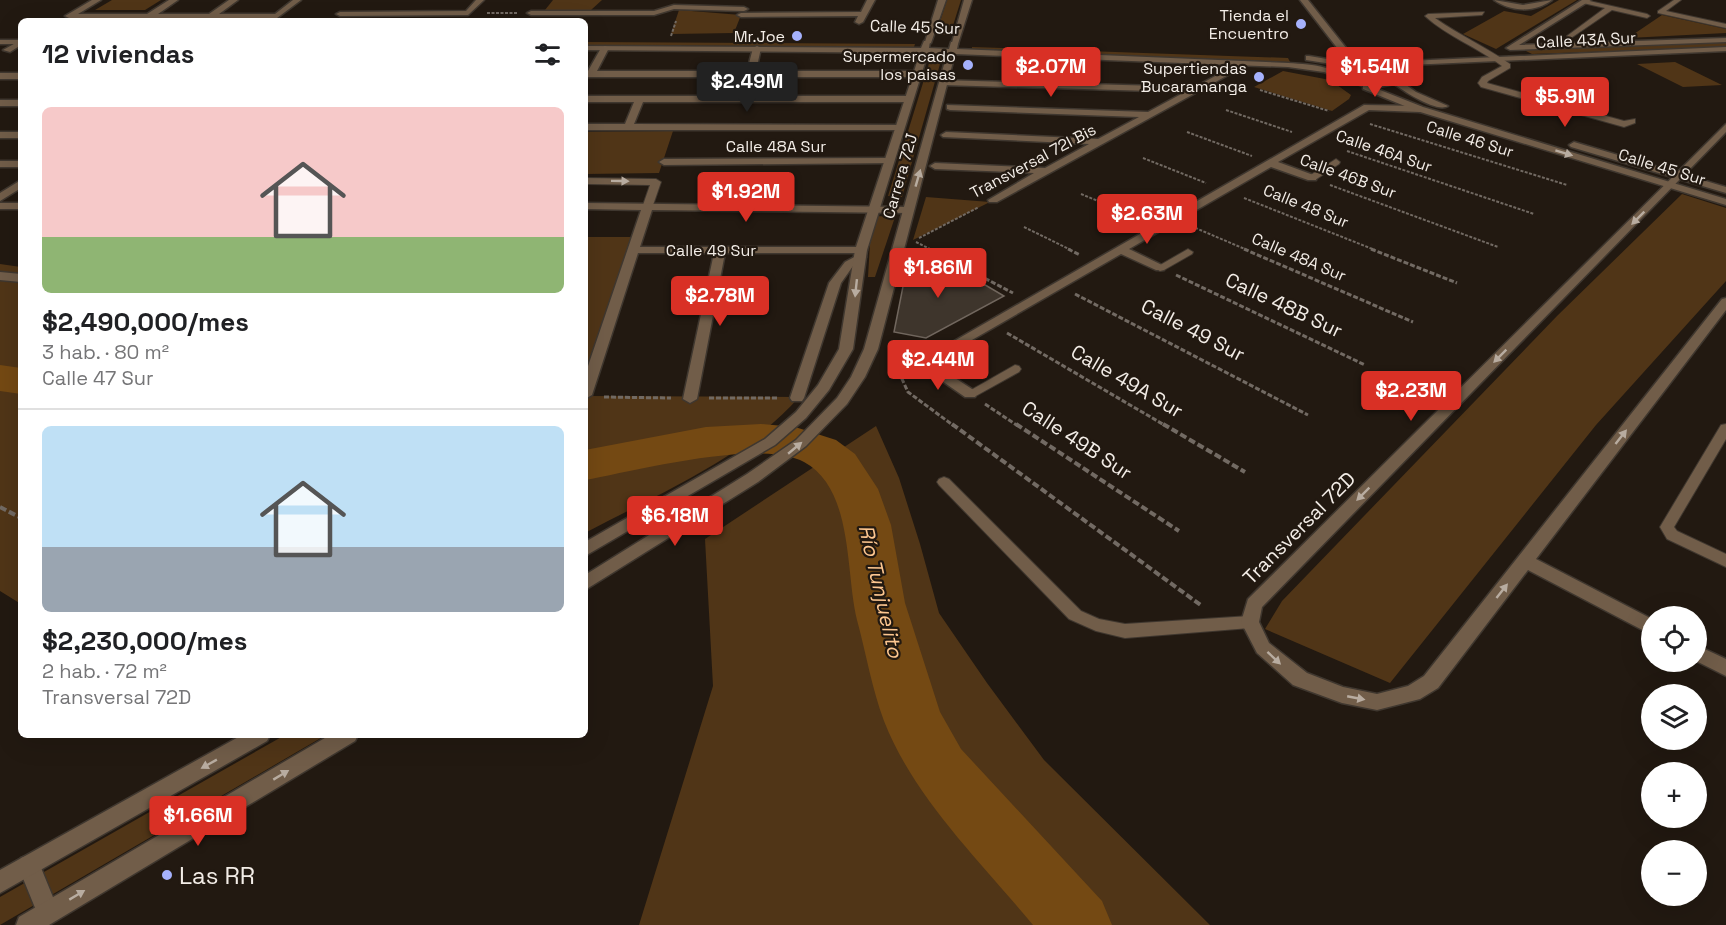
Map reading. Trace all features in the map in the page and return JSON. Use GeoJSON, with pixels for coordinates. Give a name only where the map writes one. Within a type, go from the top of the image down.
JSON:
{"type":"FeatureCollection","features":[{"type":"Feature","properties":{"kind":"street"},"geometry":{"type":"LineString","coordinates":[[65,18],[98,0]]}},
{"type":"Feature","properties":{"kind":"street"},"geometry":{"type":"LineString","coordinates":[[149,16],[174,0]]}},
{"type":"Feature","properties":{"kind":"street"},"geometry":{"type":"LineString","coordinates":[[211,16],[234,0]]}},
{"type":"Feature","properties":{"kind":"street"},"geometry":{"type":"LineString","coordinates":[[69,16],[277,16],[297,0]]}},
{"type":"Feature","properties":{"kind":"street"},"geometry":{"type":"LineString","coordinates":[[340,14],[468,13],[480,0]]}},
{"type":"Feature","properties":{"kind":"street"},"geometry":{"type":"LineString","coordinates":[[742,12],[750,0]]}},
{"type":"Feature","properties":{"kind":"street"},"geometry":{"type":"LineString","coordinates":[[859,22],[871,0]]}},
{"type":"Feature","properties":{"kind":"street","name":"Carrera 72J"},"geometry":{"type":"LineString","coordinates":[[588,548],[770,442],[801,415],[824,387],[842,357],[850,334],[860,253],[942,0]]}},
{"type":"Feature","properties":{"kind":"street","name":"Carrera 72J"},"geometry":{"type":"LineString","coordinates":[[588,581],[790,453],[824,423],[849,392],[864,367],[878,325],[943,82],[968,0]]}},
{"type":"Feature","properties":{"kind":"street"},"geometry":{"type":"LineString","coordinates":[[1304,0],[1356,65],[1341,68],[1340,73],[1347,78]]}},
{"type":"Feature","properties":{"kind":"street"},"geometry":{"type":"LineString","coordinates":[[1498,0],[1518,8],[1531,8],[1548,0]]}},
{"type":"Feature","properties":{"kind":"street"},"geometry":{"type":"LineString","coordinates":[[1564,46],[1549,42],[1533,33],[1586,1]]}},
{"type":"Feature","properties":{"kind":"street"},"geometry":{"type":"LineString","coordinates":[[335,18],[349,7]]}},
{"type":"Feature","properties":{"kind":"street"},"geometry":{"type":"LineString","coordinates":[[401,14],[408,7]]}},
{"type":"Feature","properties":{"kind":"street"},"geometry":{"type":"LineString","coordinates":[[593,13],[601,7]]}},
{"type":"Feature","properties":{"kind":"street"},"geometry":{"type":"LineString","coordinates":[[527,18],[534,10],[654,14],[674,7],[742,12],[802,10],[864,14]]}},
{"type":"Feature","properties":{"kind":"street","name":"Calle 43A Sur"},"geometry":{"type":"LineString","coordinates":[[1533,33],[1510,48],[1726,40]]}},
{"type":"Feature","properties":{"kind":"street","name":"Calle 45 Sur"},"geometry":{"type":"LineString","coordinates":[[588,40],[850,39],[953,48],[1306,66],[1347,78],[1420,109],[1675,181],[1726,190]]}},
{"type":"Feature","properties":{"kind":"street"},"geometry":{"type":"LineString","coordinates":[[0,42],[18,42]]}},
{"type":"Feature","properties":{"kind":"street"},"geometry":{"type":"LineString","coordinates":[[4,50],[18,43]]}},
{"type":"Feature","properties":{"kind":"street"},"geometry":{"type":"LineString","coordinates":[[1635,43],[1651,52]]}},
{"type":"Feature","properties":{"kind":"street","name":"Calle 45 Sur"},"geometry":{"type":"LineString","coordinates":[[588,48],[926,46]]}},
{"type":"Feature","properties":{"kind":"street"},"geometry":{"type":"LineString","coordinates":[[595,89],[588,74],[606,48]]}},
{"type":"Feature","properties":{"kind":"street"},"geometry":{"type":"LineString","coordinates":[[595,89],[640,99],[736,87],[751,74],[757,48]]}},
{"type":"Feature","properties":{"kind":"street","name":"Calle 45 Sur"},"geometry":{"type":"LineString","coordinates":[[953,48],[1299,57],[1380,68],[1395,78],[1406,90],[1440,105],[1675,181],[1726,202]]}},
{"type":"Feature","properties":{"kind":"street","name":"Calle 43A Sur"},"geometry":{"type":"LineString","coordinates":[[1356,65],[1726,49]]}},
{"type":"Feature","properties":{"kind":"street","name":"Calle 43A Sur"},"geometry":{"type":"LineString","coordinates":[[1347,78],[1377,84],[1422,65],[1448,61]]}},
{"type":"Feature","properties":{"kind":"street","name":"Transversal 72I Bis"},"geometry":{"type":"LineString","coordinates":[[993,200],[1246,63]]}},
{"type":"Feature","properties":{"kind":"street"},"geometry":{"type":"LineString","coordinates":[[751,74],[917,74]]}},
{"type":"Feature","properties":{"kind":"street"},"geometry":{"type":"LineString","coordinates":[[0,76],[18,76]]}},
{"type":"Feature","properties":{"kind":"street"},"geometry":{"type":"LineString","coordinates":[[943,82],[1196,90]]}},
{"type":"Feature","properties":{"kind":"street"},"geometry":{"type":"LineString","coordinates":[[1362,85],[1369,97],[1367,107]]}},
{"type":"Feature","properties":{"kind":"street"},"geometry":{"type":"LineString","coordinates":[[595,89],[736,87],[909,99]]}},
{"type":"Feature","properties":{"kind":"street"},"geometry":{"type":"LineString","coordinates":[[628,127],[640,99]]}},
{"type":"Feature","properties":{"kind":"street"},"geometry":{"type":"LineString","coordinates":[[0,103],[18,103]]}},
{"type":"Feature","properties":{"kind":"street"},"geometry":{"type":"LineString","coordinates":[[950,107],[1150,115]]}},
{"type":"Feature","properties":{"kind":"street"},"geometry":{"type":"LineString","coordinates":[[970,394],[923,363],[1367,107],[1420,109]]}},
{"type":"Feature","properties":{"kind":"street"},"geometry":{"type":"LineString","coordinates":[[588,127],[900,127]]}},
{"type":"Feature","properties":{"kind":"street","name":"Transversal 72D"},"geometry":{"type":"LineString","coordinates":[[1250,622],[1254,604],[1270,587],[1726,128]]}},
{"type":"Feature","properties":{"kind":"street"},"geometry":{"type":"LineString","coordinates":[[0,135],[18,135]]}},
{"type":"Feature","properties":{"kind":"street"},"geometry":{"type":"LineString","coordinates":[[946,135],[1100,142]]}},
{"type":"Feature","properties":{"kind":"street","name":"Calle 48A Sur"},"geometry":{"type":"LineString","coordinates":[[664,162],[889,160]]}},
{"type":"Feature","properties":{"kind":"street","name":"Calle 46B Sur"},"geometry":{"type":"LineString","coordinates":[[1270,163],[1312,178]]}},
{"type":"Feature","properties":{"kind":"street"},"geometry":{"type":"LineString","coordinates":[[0,164],[18,164]]}},
{"type":"Feature","properties":{"kind":"street"},"geometry":{"type":"LineString","coordinates":[[935,166],[1047,171]]}},
{"type":"Feature","properties":{"kind":"street"},"geometry":{"type":"LineString","coordinates":[[0,198],[18,185]]}},
{"type":"Feature","properties":{"kind":"street"},"geometry":{"type":"LineString","coordinates":[[0,206],[18,206]]}},
{"type":"Feature","properties":{"kind":"street"},"geometry":{"type":"LineString","coordinates":[[588,206],[908,210]]}},
{"type":"Feature","properties":{"kind":"street"},"geometry":{"type":"LineString","coordinates":[[591,396],[632,250],[647,208]]}},
{"type":"Feature","properties":{"kind":"street"},"geometry":{"type":"LineString","coordinates":[[1120,249],[1160,268]]}},
{"type":"Feature","properties":{"kind":"street","name":"Calle 49 Sur"},"geometry":{"type":"LineString","coordinates":[[632,250],[860,253]]}},
{"type":"Feature","properties":{"kind":"street"},"geometry":{"type":"LineString","coordinates":[[690,399],[720,250]]}},
{"type":"Feature","properties":{"kind":"street","name":"Carrera 72J"},"geometry":{"type":"LineString","coordinates":[[797,398],[835,283],[860,253]]}},
{"type":"Feature","properties":{"kind":"street"},"geometry":{"type":"LineString","coordinates":[[0,276],[18,278]]}},
{"type":"Feature","properties":{"kind":"street"},"geometry":{"type":"LineString","coordinates":[[1250,622],[1263,648],[1300,679],[1342,695],[1377,702],[1413,693],[1431,682],[1726,302]]}},
{"type":"Feature","properties":{"kind":"street"},"geometry":{"type":"LineString","coordinates":[[1525,561],[1641,622]]}},
{"type":"Feature","properties":{"kind":"street"},"geometry":{"type":"LineString","coordinates":[[1707,658],[1726,668]]}},
{"type":"Feature","properties":{"kind":"street"},"geometry":{"type":"LineString","coordinates":[[0,882],[255,738]]}},
{"type":"Feature","properties":{"kind":"street"},"geometry":{"type":"LineString","coordinates":[[27,925],[50,919],[343,738]]}},
{"type":"Feature","properties":{"kind":"street"},"geometry":{"type":"LineString","coordinates":[[29,866],[50,919]]}},
{"type":"Feature","properties":{"kind":"lane"},"geometry":{"type":"LineString","coordinates":[[1678,0],[1660,12],[1726,26]]}},
{"type":"Feature","properties":{"kind":"lane"},"geometry":{"type":"LineString","coordinates":[[1586,1],[1647,16]]}},
{"type":"Feature","properties":{"kind":"lane"},"geometry":{"type":"LineString","coordinates":[[1569,37],[1610,8]]}},
{"type":"Feature","properties":{"kind":"lane"},"geometry":{"type":"LineString","coordinates":[[1482,13],[1428,16],[1458,37],[1478,45],[1507,66],[1485,79],[1482,83],[1484,85],[1624,124],[1632,121],[1485,79]]}},
{"type":"Feature","properties":{"kind":"lane"},"geometry":{"type":"LineString","coordinates":[[1312,178],[1336,162]]}},
{"type":"Feature","properties":{"kind":"lane"},"geometry":{"type":"LineString","coordinates":[[588,181],[656,182],[647,208]]}},
{"type":"Feature","properties":{"kind":"lane"},"geometry":{"type":"LineString","coordinates":[[1160,268],[1188,252]]}},
{"type":"Feature","properties":{"kind":"lane"},"geometry":{"type":"LineString","coordinates":[[970,394],[1015,369]]}},
{"type":"Feature","properties":{"kind":"lane"},"geometry":{"type":"LineString","coordinates":[[1726,428],[1667,527],[1672,535],[1726,561]]}},
{"type":"Feature","properties":{"kind":"lane"},"geometry":{"type":"LineString","coordinates":[[944,483],[1075,615],[1096,625],[1125,631],[1250,622]]}},
{"type":"Feature","properties":{"kind":"path"},"geometry":{"type":"LineString","coordinates":[[468,13],[534,10]]}},
{"type":"Feature","properties":{"kind":"path","name":"Calle 46 Sur"},"geometry":{"type":"LineString","coordinates":[[1260,90],[1567,185]]}},
{"type":"Feature","properties":{"kind":"path","name":"Calle 46A Sur"},"geometry":{"type":"LineString","coordinates":[[1226,110],[1534,214]]}},
{"type":"Feature","properties":{"kind":"path","name":"Calle 46B Sur"},"geometry":{"type":"LineString","coordinates":[[1187,132],[1270,163]]}},
{"type":"Feature","properties":{"kind":"path","name":"Calle 48 Sur"},"geometry":{"type":"LineString","coordinates":[[1143,158],[1458,283]]}},
{"type":"Feature","properties":{"kind":"path","name":"Calle 46B Sur"},"geometry":{"type":"LineString","coordinates":[[1312,178],[1498,247]]}},
{"type":"Feature","properties":{"kind":"path"},"geometry":{"type":"LineString","coordinates":[[1081,194],[1159,227]]}},
{"type":"Feature","properties":{"kind":"path","name":"Transversal 72I Bis"},"geometry":{"type":"LineString","coordinates":[[993,200],[913,240],[1029,302]]}},
{"type":"Feature","properties":{"kind":"path","name":"Calle 48A Sur"},"geometry":{"type":"LineString","coordinates":[[1173,219],[1413,322]]}},
{"type":"Feature","properties":{"kind":"path"},"geometry":{"type":"LineString","coordinates":[[1024,228],[1096,263]]}},
{"type":"Feature","properties":{"kind":"path","name":"Calle 48B Sur"},"geometry":{"type":"LineString","coordinates":[[1160,268],[1365,365]]}},
{"type":"Feature","properties":{"kind":"path","name":"Calle 49 Sur"},"geometry":{"type":"LineString","coordinates":[[1057,285],[1308,415]]}},
{"type":"Feature","properties":{"kind":"path","name":"Calle 49A Sur"},"geometry":{"type":"LineString","coordinates":[[991,324],[1245,472]]}},
{"type":"Feature","properties":{"kind":"path"},"geometry":{"type":"LineString","coordinates":[[878,325],[908,392],[1227,624]]}},
{"type":"Feature","properties":{"kind":"path","name":"Calle 49B Sur"},"geometry":{"type":"LineString","coordinates":[[970,394],[1179,531]]}},
{"type":"Feature","properties":{"kind":"path"},"geometry":{"type":"LineString","coordinates":[[591,396],[690,399],[797,398]]}},
{"type":"Feature","properties":{"kind":"path"},"geometry":{"type":"LineString","coordinates":[[0,507],[18,516]]}},
{"type":"Feature","properties":{"kind":"shaded area"},"geometry":{"type":"Polygon","coordinates":[[[112,0],[161,0],[145,10],[95,10],[112,0]]]}},
{"type":"Feature","properties":{"kind":"shaded area"},"geometry":{"type":"Polygon","coordinates":[[[553,0],[602,0],[591,10],[545,10],[553,0]]]}},
{"type":"Feature","properties":{"kind":"shaded area"},"geometry":{"type":"Polygon","coordinates":[[[947,0],[961,0],[950,35],[936,34],[947,0]]]}},
{"type":"Feature","properties":{"kind":"shaded area"},"geometry":{"type":"Polygon","coordinates":[[[1559,0],[1577,0],[1496,49],[1463,34],[1504,11],[1531,16],[1559,0]]]}},
{"type":"Feature","properties":{"kind":"shaded area"},"geometry":{"type":"Polygon","coordinates":[[[679,10],[741,15],[734,33],[671,34],[679,10]]]}},
{"type":"Feature","properties":{"kind":"shaded area"},"geometry":{"type":"Polygon","coordinates":[[[1662,15],[1726,29],[1726,33],[1628,38],[1662,15]]]}},
{"type":"Feature","properties":{"kind":"shaded area"},"geometry":{"type":"Polygon","coordinates":[[[588,42],[915,44],[914,47],[588,45],[588,42]]]}},
{"type":"Feature","properties":{"kind":"shaded area"},"geometry":{"type":"Polygon","coordinates":[[[1726,42],[1726,47],[1532,54],[1524,50],[1726,42]]]}},
{"type":"Feature","properties":{"kind":"shaded area"},"geometry":{"type":"Polygon","coordinates":[[[972,47],[1288,58],[1290,62],[972,50],[972,47]]]}},
{"type":"Feature","properties":{"kind":"shaded area"},"geometry":{"type":"Polygon","coordinates":[[[931,57],[942,57],[902,197],[888,196],[931,57]]]}},
{"type":"Feature","properties":{"kind":"shaded area"},"geometry":{"type":"Polygon","coordinates":[[[1675,62],[1722,85],[1683,87],[1637,64],[1675,62]]]}},
{"type":"Feature","properties":{"kind":"shaded area"},"geometry":{"type":"Polygon","coordinates":[[[1283,71],[1330,80],[1351,95],[1332,111],[1254,87],[1283,71]]]}},
{"type":"Feature","properties":{"kind":"shaded area"},"geometry":{"type":"Polygon","coordinates":[[[673,131],[659,173],[588,174],[588,132],[673,131]]]}},
{"type":"Feature","properties":{"kind":"shaded area"},"geometry":{"type":"Polygon","coordinates":[[[1682,194],[1726,208],[1726,281],[1596,425],[1390,683],[1265,629],[1282,601],[1557,316],[1682,194]]]}},
{"type":"Feature","properties":{"kind":"shaded area"},"geometry":{"type":"Polygon","coordinates":[[[926,197],[990,202],[913,240],[926,197]]]}},
{"type":"Feature","properties":{"kind":"shaded area"},"geometry":{"type":"Polygon","coordinates":[[[876,216],[895,217],[875,277],[868,277],[870,243],[876,216]]]}},
{"type":"Feature","properties":{"kind":"shaded area"},"geometry":{"type":"Polygon","coordinates":[[[588,237],[633,237],[588,376],[588,237]]]}},
{"type":"Feature","properties":{"kind":"shaded area"},"geometry":{"type":"Polygon","coordinates":[[[0,264],[18,267],[18,602],[0,591],[0,264]]]}},
{"type":"Feature","properties":{"kind":"shaded area"},"geometry":{"type":"Polygon","coordinates":[[[588,396],[799,397],[779,418],[755,437],[728,456],[669,490],[588,531],[588,396]]]}},
{"type":"Feature","properties":{"kind":"shaded area"},"geometry":{"type":"Polygon","coordinates":[[[876,426],[899,478],[939,613],[1044,760],[1210,925],[639,925],[713,686],[705,539],[876,426]]]}},
{"type":"Feature","properties":{"kind":"shaded area"},"geometry":{"type":"Polygon","coordinates":[[[280,738],[321,738],[0,925],[0,897],[280,738]]]}},
{"type":"Feature","properties":{"kind":"building"},"geometry":{"type":"Polygon","coordinates":[[[908,261],[940,264],[970,276],[1004,296],[926,338],[894,332],[908,261]]]}},
{"type":"Feature","properties":{"kind":"waterway","name":"Río Tunjuelito"},"geometry":{"type":"LineString","coordinates":[[0,378],[18,381]]}},
{"type":"Feature","properties":{"kind":"waterway","name":"Río Tunjuelito"},"geometry":{"type":"LineString","coordinates":[[588,464],[706,442],[761,439],[795,442],[820,451],[839,465],[855,489],[867,525],[879,603],[913,720],[940,769],[1078,925]]}},
{"type":"Feature","properties":{"kind":"place","name":"Tienda el Encuentro"},"geometry":{"type":"Point","coordinates":[1301,24]}},
{"type":"Feature","properties":{"kind":"place","name":"Mr.Joe"},"geometry":{"type":"Point","coordinates":[797,36]}},
{"type":"Feature","properties":{"kind":"place","name":"Supermercado los paisas"},"geometry":{"type":"Point","coordinates":[968,65]}},
{"type":"Feature","properties":{"kind":"place","name":"Supertiendas Bucaramanga"},"geometry":{"type":"Point","coordinates":[1259,77]}},
{"type":"Feature","properties":{"kind":"place","name":"Las RR"},"geometry":{"type":"Point","coordinates":[167,875]}}]}
